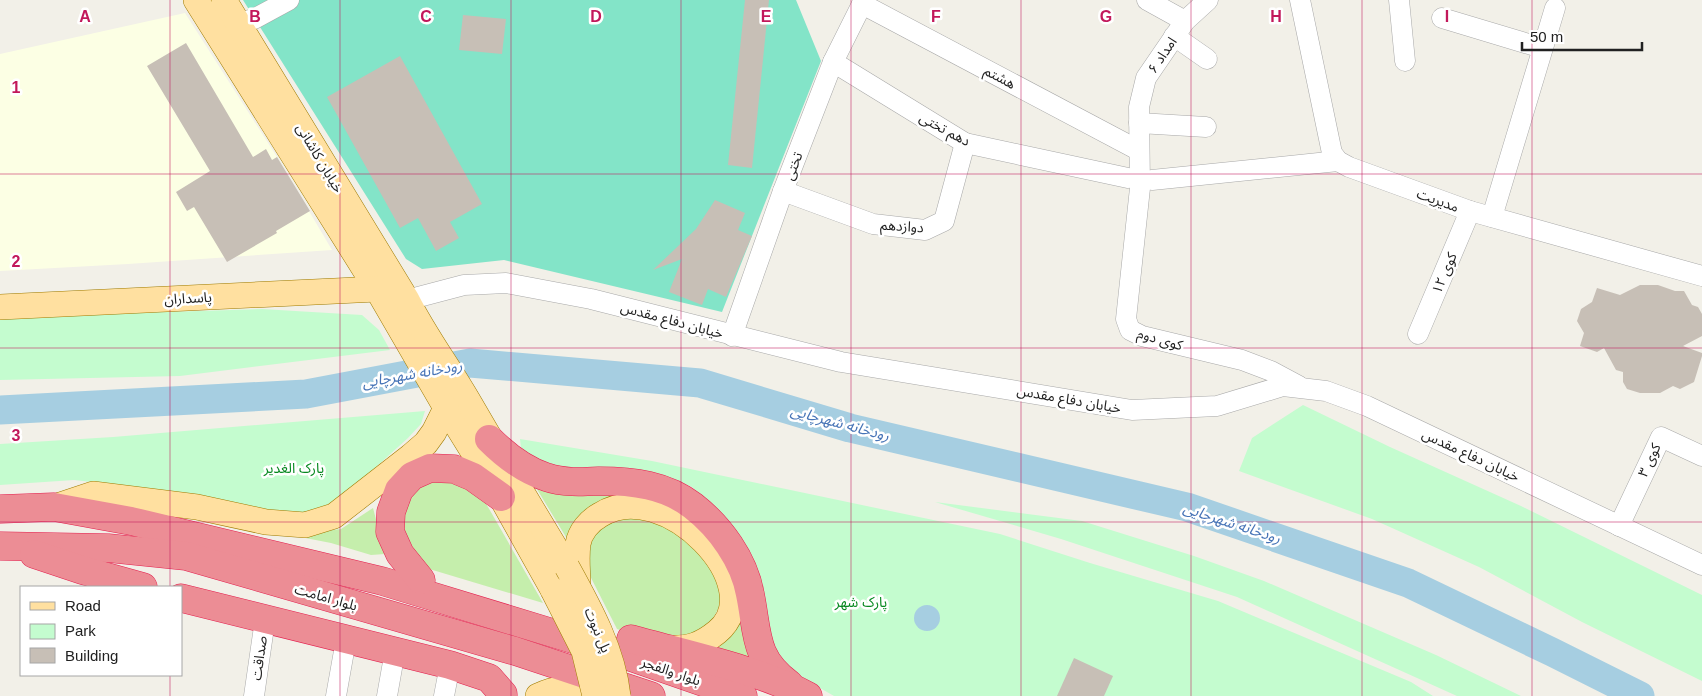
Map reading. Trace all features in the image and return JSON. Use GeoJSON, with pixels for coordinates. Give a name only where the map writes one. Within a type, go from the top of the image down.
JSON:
{"type":"FeatureCollection","features":[{"type":"Feature","properties":{"kind":"highway"},"geometry":{"type":"LineString","coordinates":[[490,440],[506,456],[546,477],[568,481],[622,482],[651,485],[672,492],[693,506],[717,530],[742,566],[750,593],[755,630],[764,659],[779,677],[802,693]]}},
{"type":"Feature","properties":{"kind":"highway"},"geometry":{"type":"LineString","coordinates":[[421,580],[400,554],[390,532],[391,512],[399,490],[405,483],[412,476],[430,468],[454,469],[473,477],[501,496]]}},
{"type":"Feature","properties":{"kind":"highway","name":"بلوار امامت"},"geometry":{"type":"LineString","coordinates":[[0,509],[54,507],[131,520],[382,581],[628,656]]}},
{"type":"Feature","properties":{"kind":"highway"},"geometry":{"type":"LineString","coordinates":[[3,546],[139,586]]}},
{"type":"Feature","properties":{"kind":"highway","name":"بلوار امامت"},"geometry":{"type":"LineString","coordinates":[[3,546],[108,548],[186,556],[515,651],[638,695]]}},
{"type":"Feature","properties":{"kind":"highway"},"geometry":{"type":"LineString","coordinates":[[382,581],[421,580],[731,667],[802,693]]}},
{"type":"Feature","properties":{"kind":"highway"},"geometry":{"type":"LineString","coordinates":[[182,598],[450,665],[492,690]]}},
{"type":"Feature","properties":{"kind":"highway","name":"بلوار والفجر"},"geometry":{"type":"LineString","coordinates":[[628,656],[743,696]]}},
{"type":"Feature","properties":{"kind":"main road","name":"خیابان کاشانی"},"geometry":{"type":"LineString","coordinates":[[196,0],[397,304]]}},
{"type":"Feature","properties":{"kind":"main road","name":"خیابان کاشانی"},"geometry":{"type":"LineString","coordinates":[[224,0],[397,304]]}},
{"type":"Feature","properties":{"kind":"main road","name":"پاسداران"},"geometry":{"type":"LineString","coordinates":[[0,307],[397,304]]}},
{"type":"Feature","properties":{"kind":"main road"},"geometry":{"type":"LineString","coordinates":[[54,507],[94,494],[197,507],[266,522],[305,525],[334,516],[426,443],[458,406],[397,304]]}},
{"type":"Feature","properties":{"kind":"main road","name":"پل نبوت"},"geometry":{"type":"LineString","coordinates":[[458,406],[490,440],[572,577],[595,622],[609,656],[638,695]]}},
{"type":"Feature","properties":{"kind":"main road","name":"پل نبوت"},"geometry":{"type":"LineString","coordinates":[[458,406],[501,496],[584,651],[595,696]]}},
{"type":"Feature","properties":{"kind":"main road"},"geometry":{"type":"LineString","coordinates":[[572,577],[578,544],[583,532],[591,520],[614,507],[644,508],[676,519],[690,528],[701,538],[726,573],[732,589],[732,609],[723,628],[708,640],[691,648],[659,647]]}},
{"type":"Feature","properties":{"kind":"main road"},"geometry":{"type":"LineString","coordinates":[[538,696],[550,690],[564,688],[590,696]]}},
{"type":"Feature","properties":{"kind":"street"},"geometry":{"type":"LineString","coordinates":[[238,23],[254,19],[289,0]]}},
{"type":"Feature","properties":{"kind":"street"},"geometry":{"type":"LineString","coordinates":[[1147,0],[1179,29],[1207,59]]}},
{"type":"Feature","properties":{"kind":"street","name":"امداد ۶"},"geometry":{"type":"LineString","coordinates":[[1140,179],[1138,123],[1139,107],[1146,78],[1179,29],[1208,0]]}},
{"type":"Feature","properties":{"kind":"street"},"geometry":{"type":"LineString","coordinates":[[1300,0],[1332,153],[1338,161]]}},
{"type":"Feature","properties":{"kind":"street"},"geometry":{"type":"LineString","coordinates":[[1400,0],[1405,61]]}},
{"type":"Feature","properties":{"kind":"street","name":"تختی"},"geometry":{"type":"LineString","coordinates":[[732,336],[832,62],[863,2]]}},
{"type":"Feature","properties":{"kind":"street","name":"هشتم"},"geometry":{"type":"LineString","coordinates":[[863,2],[1138,150]]}},
{"type":"Feature","properties":{"kind":"street"},"geometry":{"type":"LineString","coordinates":[[1492,217],[1555,8]]}},
{"type":"Feature","properties":{"kind":"street"},"geometry":{"type":"LineString","coordinates":[[1442,18],[1542,48]]}},
{"type":"Feature","properties":{"kind":"street","name":"دهم تختی"},"geometry":{"type":"LineString","coordinates":[[832,62],[964,143],[1140,179],[1338,161]]}},
{"type":"Feature","properties":{"kind":"street"},"geometry":{"type":"LineString","coordinates":[[1138,123],[1206,127]]}},
{"type":"Feature","properties":{"kind":"street","name":"دوازدهم"},"geometry":{"type":"LineString","coordinates":[[783,192],[873,224],[925,230],[944,221],[964,143]]}},
{"type":"Feature","properties":{"kind":"street","name":"مدیریت"},"geometry":{"type":"LineString","coordinates":[[1338,161],[1349,167],[1470,211],[1702,276]]}},
{"type":"Feature","properties":{"kind":"street","name":"کوی دوم"},"geometry":{"type":"LineString","coordinates":[[1140,179],[1126,319],[1130,330],[1142,336],[1242,360],[1270,371],[1303,388]]}},
{"type":"Feature","properties":{"kind":"street","name":"کوی ۱۲"},"geometry":{"type":"LineString","coordinates":[[1418,334],[1470,211]]}},
{"type":"Feature","properties":{"kind":"street","name":"خیابان دفاع مقدس"},"geometry":{"type":"LineString","coordinates":[[397,304],[464,285],[506,283],[591,299],[840,362],[1132,410],[1217,406],[1283,386],[1326,391],[1367,406],[1702,565]]}},
{"type":"Feature","properties":{"kind":"street","name":"کوی ۳"},"geometry":{"type":"LineString","coordinates":[[1619,526],[1660,436],[1702,456]]}},
{"type":"Feature","properties":{"kind":"street","name":"صداقت"},"geometry":{"type":"LineString","coordinates":[[254,696],[265,620]]}},
{"type":"Feature","properties":{"kind":"street"},"geometry":{"type":"LineString","coordinates":[[336,696],[346,640]]}},
{"type":"Feature","properties":{"kind":"street"},"geometry":{"type":"LineString","coordinates":[[387,696],[395,651]]}},
{"type":"Feature","properties":{"kind":"street"},"geometry":{"type":"LineString","coordinates":[[444,696],[450,665]]}},
{"type":"Feature","properties":{"kind":"shaded area"},"geometry":{"type":"Polygon","coordinates":[[[185,13],[277,157],[332,250],[0,271],[0,54],[185,13]]]}},
{"type":"Feature","properties":{"kind":"green space"},"geometry":{"type":"Polygon","coordinates":[[[243,0],[796,0],[821,61],[722,312],[504,260],[422,269],[406,259],[243,0]]]}},
{"type":"Feature","properties":{"kind":"green space"},"geometry":{"type":"Polygon","coordinates":[[[262,309],[362,315],[379,330],[390,350],[180,376],[0,380],[0,317],[262,309]]]}},
{"type":"Feature","properties":{"kind":"green space"},"geometry":{"type":"Polygon","coordinates":[[[1303,405],[1390,447],[1521,506],[1702,595],[1702,681],[1582,622],[1479,567],[1372,519],[1239,471],[1252,438],[1303,405]]]}},
{"type":"Feature","properties":{"kind":"green space","name":"پارک الغدیر"},"geometry":{"type":"Polygon","coordinates":[[[425,411],[421,424],[408,438],[355,486],[318,511],[292,515],[196,494],[74,480],[0,485],[0,444],[113,437],[425,411]]]}},
{"type":"Feature","properties":{"kind":"green space","name":"پارک شهر"},"geometry":{"type":"Polygon","coordinates":[[[520,439],[652,461],[1000,534],[1218,601],[1411,682],[1433,696],[834,696],[785,668],[775,654],[733,529],[692,487],[660,474],[633,469],[602,467],[571,470],[550,466],[529,457],[521,448],[520,439]]]}},
{"type":"Feature","properties":{"kind":"green space"},"geometry":{"type":"Polygon","coordinates":[[[440,475],[476,486],[543,603],[426,568],[399,533],[407,493],[440,475]]]}},
{"type":"Feature","properties":{"kind":"green space"},"geometry":{"type":"Polygon","coordinates":[[[529,476],[625,490],[586,510],[569,542],[529,476]]]}},
{"type":"Feature","properties":{"kind":"green space"},"geometry":{"type":"Polygon","coordinates":[[[935,502],[1082,521],[1194,556],[1264,581],[1436,655],[1521,696],[1457,696],[1237,597],[1061,539],[935,502]]]}},
{"type":"Feature","properties":{"kind":"green space"},"geometry":{"type":"Polygon","coordinates":[[[373,508],[385,554],[371,555],[331,543],[290,535],[341,529],[373,508]]]}},
{"type":"Feature","properties":{"kind":"green space"},"geometry":{"type":"Polygon","coordinates":[[[634,512],[699,545],[724,598],[705,633],[655,641],[617,629],[585,566],[585,558],[597,526],[634,512]]]}},
{"type":"Feature","properties":{"kind":"green space"},"geometry":{"type":"Polygon","coordinates":[[[742,601],[766,673],[716,651],[728,637],[742,601]]]}},
{"type":"Feature","properties":{"kind":"water"},"geometry":{"type":"Polygon","coordinates":[[[927,605],[936,609],[940,618],[936,627],[927,631],[918,627],[914,618],[918,609],[927,605]]]}},
{"type":"Feature","properties":{"kind":"building"},"geometry":{"type":"Polygon","coordinates":[[[745,0],[769,0],[752,168],[728,165],[745,0]]]}},
{"type":"Feature","properties":{"kind":"building"},"geometry":{"type":"Polygon","coordinates":[[[463,15],[506,19],[502,54],[459,50],[463,15]]]}},
{"type":"Feature","properties":{"kind":"building"},"geometry":{"type":"Polygon","coordinates":[[[186,43],[253,157],[266,149],[272,160],[277,157],[310,211],[227,262],[194,207],[187,211],[176,192],[210,171],[147,66],[186,43]]]}},
{"type":"Feature","properties":{"kind":"building"},"geometry":{"type":"Polygon","coordinates":[[[400,56],[482,204],[450,222],[459,238],[436,251],[418,218],[400,228],[327,97],[400,56]]]}},
{"type":"Feature","properties":{"kind":"building"},"geometry":{"type":"Polygon","coordinates":[[[715,200],[745,213],[738,230],[752,236],[726,297],[708,289],[702,305],[669,292],[682,259],[653,270],[696,229],[715,200]]]}},
{"type":"Feature","properties":{"kind":"building"},"geometry":{"type":"Polygon","coordinates":[[[1640,285],[1658,285],[1675,291],[1684,291],[1692,305],[1698,307],[1702,314],[1702,336],[1683,346],[1702,353],[1702,356],[1694,382],[1680,389],[1673,386],[1660,393],[1640,393],[1627,389],[1623,382],[1623,372],[1616,370],[1604,348],[1597,352],[1580,346],[1584,333],[1577,321],[1581,309],[1592,302],[1597,288],[1620,295],[1640,285]]]}},
{"type":"Feature","properties":{"kind":"building"},"geometry":{"type":"Polygon","coordinates":[[[1074,658],[1113,676],[1104,696],[1057,696],[1074,658]]]}},
{"type":"Feature","properties":{"kind":"waterway","name":"رودخانه شهرچایی"},"geometry":{"type":"LineString","coordinates":[[0,410],[306,394],[470,363],[700,383],[850,428],[1187,507],[1408,583],[1640,696]]}}]}
